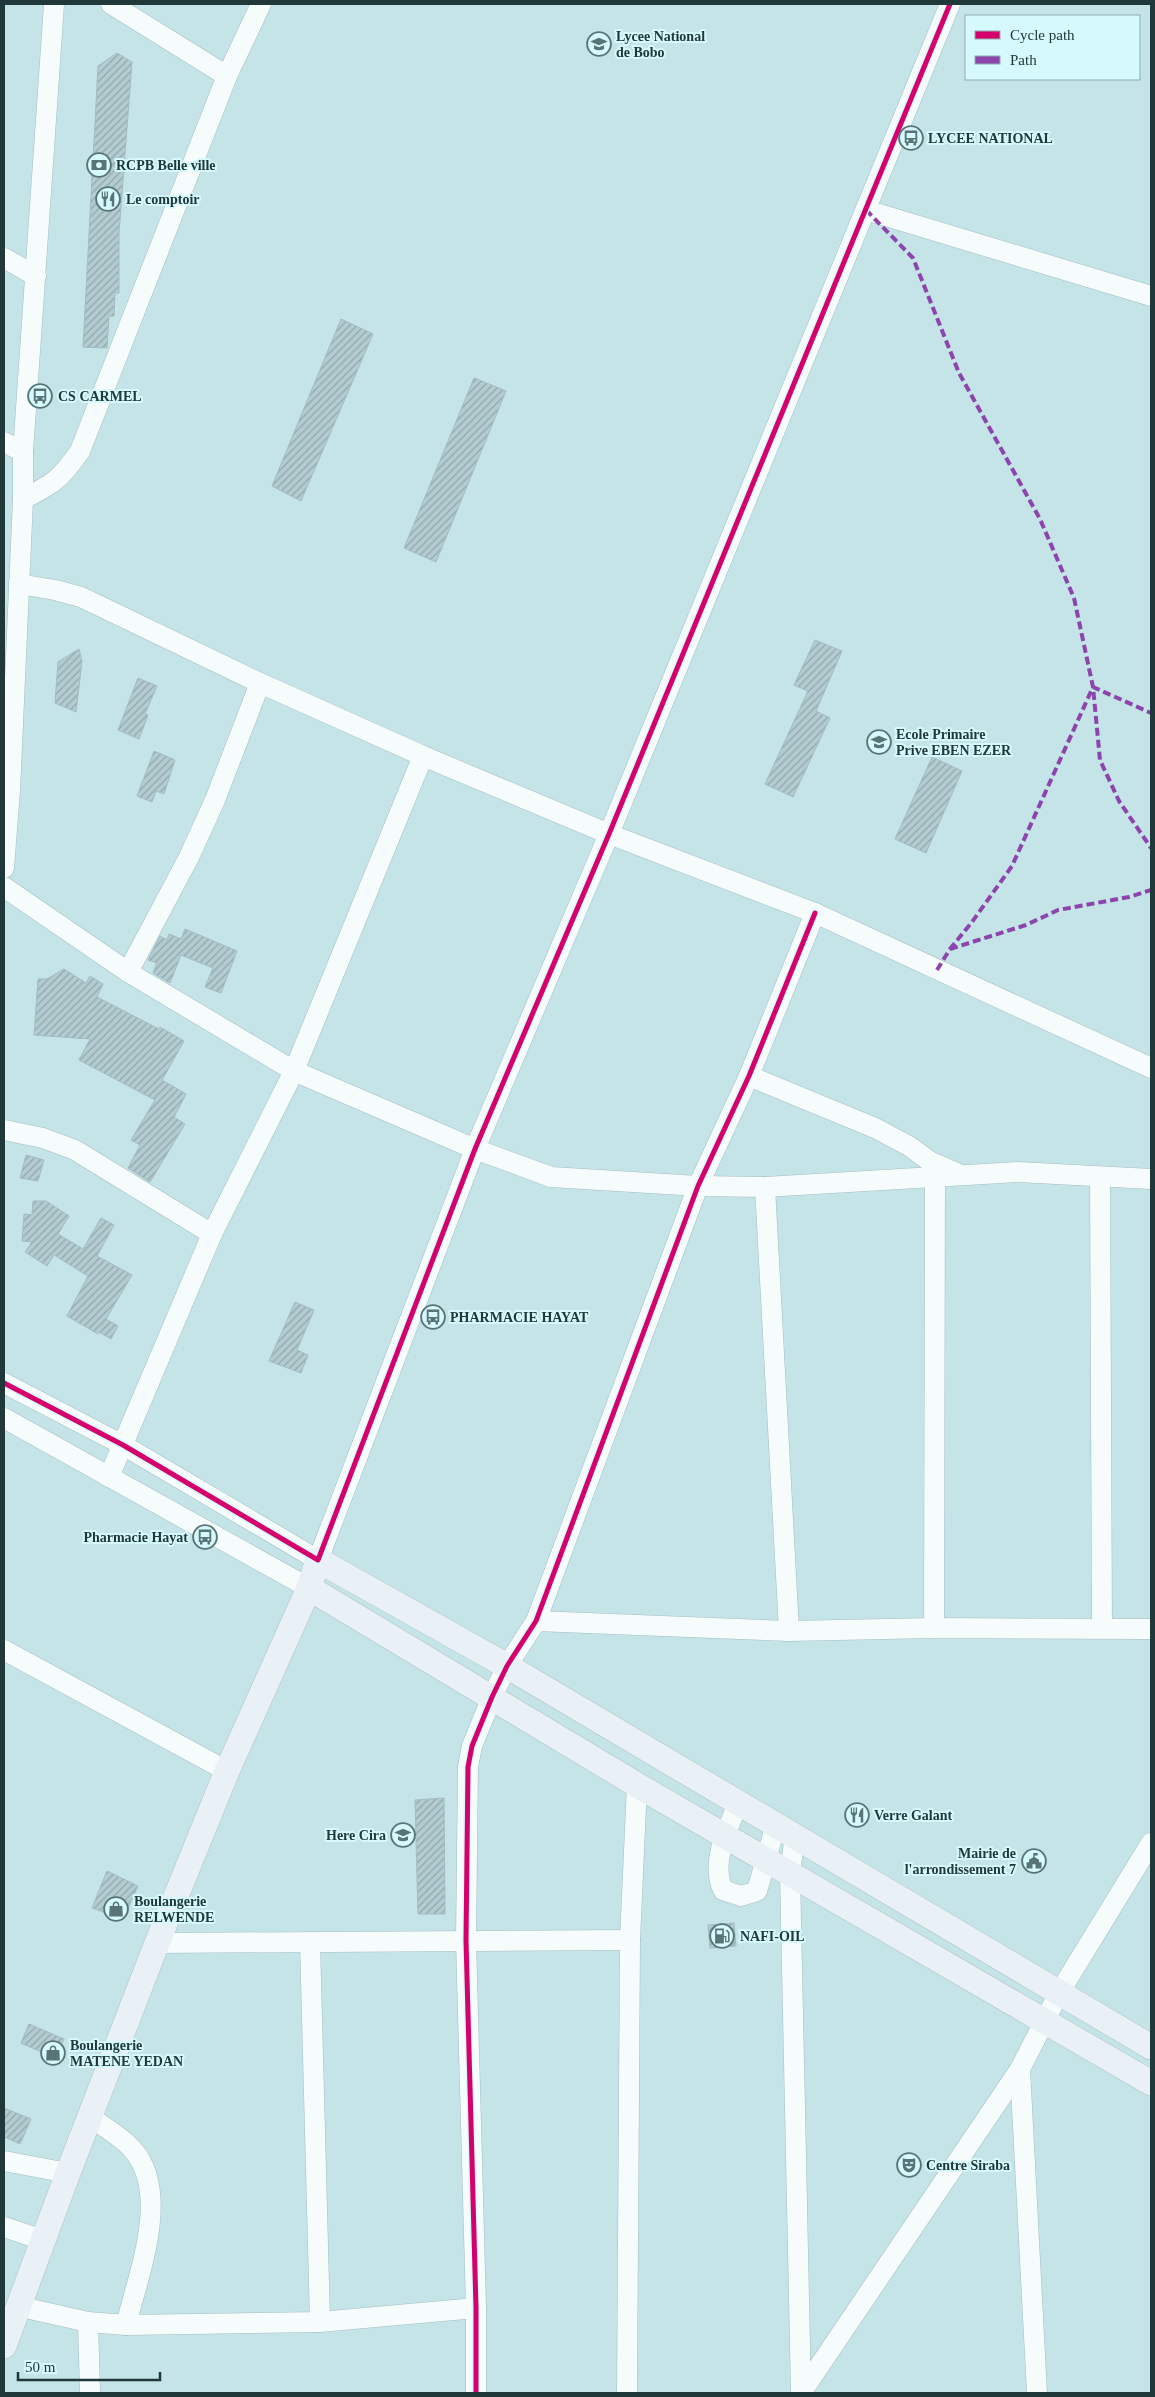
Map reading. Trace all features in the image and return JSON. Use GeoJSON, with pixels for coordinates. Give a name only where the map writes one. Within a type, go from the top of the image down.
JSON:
{"type":"FeatureCollection","features":[{"type":"Feature","properties":{"kind":"main road"},"geometry":{"type":"LineString","coordinates":[[4,2346],[17,2306],[157,1943],[227,1771],[309,1588],[318,1560],[508,1666],[1151,2047]]}},
{"type":"Feature","properties":{"kind":"main road"},"geometry":{"type":"LineString","coordinates":[[309,1588],[492,1696],[636,1785],[1151,2083]]}},
{"type":"Feature","properties":{"kind":"street"},"geometry":{"type":"LineString","coordinates":[[4,868],[10,791],[9,661],[19,584],[23,452],[54,4]]}},
{"type":"Feature","properties":{"kind":"street"},"geometry":{"type":"LineString","coordinates":[[112,4],[227,76]]}},
{"type":"Feature","properties":{"kind":"street"},"geometry":{"type":"LineString","coordinates":[[23,499],[55,483],[68,469],[80,451],[227,76],[261,4]]}},
{"type":"Feature","properties":{"kind":"street"},"geometry":{"type":"LineString","coordinates":[[4,1383],[122,1445],[318,1560],[476,1149],[609,834],[950,4]]}},
{"type":"Feature","properties":{"kind":"street"},"geometry":{"type":"LineString","coordinates":[[866,210],[1151,296]]}},
{"type":"Feature","properties":{"kind":"street"},"geometry":{"type":"LineString","coordinates":[[4,258],[36,276]]}},
{"type":"Feature","properties":{"kind":"street"},"geometry":{"type":"LineString","coordinates":[[4,442],[23,452]]}},
{"type":"Feature","properties":{"kind":"street"},"geometry":{"type":"LineString","coordinates":[[19,584],[55,590],[81,597],[260,683],[423,756],[609,834],[815,913],[1151,1068]]}},
{"type":"Feature","properties":{"kind":"street"},"geometry":{"type":"LineString","coordinates":[[128,972],[189,857],[215,800],[260,683]]}},
{"type":"Feature","properties":{"kind":"street"},"geometry":{"type":"LineString","coordinates":[[109,1477],[212,1234],[294,1071],[423,756]]}},
{"type":"Feature","properties":{"kind":"street"},"geometry":{"type":"LineString","coordinates":[[4,887],[128,972],[294,1071],[476,1149],[551,1177],[698,1186],[765,1187],[1018,1172],[1151,1179]]}},
{"type":"Feature","properties":{"kind":"street"},"geometry":{"type":"LineString","coordinates":[[476,2393],[476,2308],[466,1940],[468,1767],[472,1746],[492,1696],[536,1621],[698,1186],[749,1076],[815,913]]}},
{"type":"Feature","properties":{"kind":"street"},"geometry":{"type":"LineString","coordinates":[[749,1076],[875,1128],[909,1146],[931,1162],[962,1176]]}},
{"type":"Feature","properties":{"kind":"street"},"geometry":{"type":"LineString","coordinates":[[4,1130],[43,1138],[75,1150],[212,1234]]}},
{"type":"Feature","properties":{"kind":"street"},"geometry":{"type":"LineString","coordinates":[[1100,1177],[1102,1628]]}},
{"type":"Feature","properties":{"kind":"street"},"geometry":{"type":"LineString","coordinates":[[934,1628],[935,1178]]}},
{"type":"Feature","properties":{"kind":"street"},"geometry":{"type":"LineString","coordinates":[[765,1187],[789,1631]]}},
{"type":"Feature","properties":{"kind":"street"},"geometry":{"type":"LineString","coordinates":[[4,1418],[309,1588]]}},
{"type":"Feature","properties":{"kind":"street"},"geometry":{"type":"LineString","coordinates":[[536,1621],[789,1631],[934,1628],[1151,1629]]}},
{"type":"Feature","properties":{"kind":"street"},"geometry":{"type":"LineString","coordinates":[[4,1650],[227,1771]]}},
{"type":"Feature","properties":{"kind":"street"},"geometry":{"type":"LineString","coordinates":[[627,2393],[630,1940],[636,1785]]}},
{"type":"Feature","properties":{"kind":"street"},"geometry":{"type":"LineString","coordinates":[[739,1802],[725,1835],[718,1873],[723,1890],[741,1896],[757,1892],[767,1860],[785,1829]]}},
{"type":"Feature","properties":{"kind":"street"},"geometry":{"type":"LineString","coordinates":[[785,1829],[790,1873],[801,2393]]}},
{"type":"Feature","properties":{"kind":"street"},"geometry":{"type":"LineString","coordinates":[[801,2393],[1020,2069],[1059,1993],[1151,1843]]}},
{"type":"Feature","properties":{"kind":"street"},"geometry":{"type":"LineString","coordinates":[[157,1943],[630,1940]]}},
{"type":"Feature","properties":{"kind":"street"},"geometry":{"type":"LineString","coordinates":[[310,1942],[320,2322]]}},
{"type":"Feature","properties":{"kind":"street"},"geometry":{"type":"LineString","coordinates":[[1020,2069],[1037,2393]]}},
{"type":"Feature","properties":{"kind":"street"},"geometry":{"type":"LineString","coordinates":[[90,2116],[133,2150],[147,2174],[152,2200],[148,2237],[126,2325]]}},
{"type":"Feature","properties":{"kind":"street"},"geometry":{"type":"LineString","coordinates":[[4,2160],[68,2173]]}},
{"type":"Feature","properties":{"kind":"street"},"geometry":{"type":"LineString","coordinates":[[4,2227],[43,2240]]}},
{"type":"Feature","properties":{"kind":"street"},"geometry":{"type":"LineString","coordinates":[[17,2306],[88,2322],[126,2325],[320,2322],[476,2308]]}},
{"type":"Feature","properties":{"kind":"street"},"geometry":{"type":"LineString","coordinates":[[88,2322],[90,2393]]}},
{"type":"Feature","properties":{"kind":"building"},"geometry":{"type":"Polygon","coordinates":[[[117,53],[132,62],[119,233],[119,293],[115,293],[114,316],[109,316],[107,348],[83,347],[98,66],[117,53]]]}},
{"type":"Feature","properties":{"kind":"building"},"geometry":{"type":"Polygon","coordinates":[[[341,319],[373,334],[301,501],[272,486],[341,319]]]}},
{"type":"Feature","properties":{"kind":"building"},"geometry":{"type":"Polygon","coordinates":[[[474,378],[506,391],[436,562],[404,548],[474,378]]]}},
{"type":"Feature","properties":{"kind":"building"},"geometry":{"type":"Polygon","coordinates":[[[815,640],[842,651],[816,711],[830,718],[793,797],[765,784],[808,691],[794,685],[815,640]]]}},
{"type":"Feature","properties":{"kind":"building"},"geometry":{"type":"Polygon","coordinates":[[[79,649],[82,661],[76,712],[55,703],[58,662],[79,649]]]}},
{"type":"Feature","properties":{"kind":"building"},"geometry":{"type":"Polygon","coordinates":[[[138,678],[157,686],[145,714],[148,715],[139,739],[118,730],[138,678]]]}},
{"type":"Feature","properties":{"kind":"building"},"geometry":{"type":"Polygon","coordinates":[[[154,751],[175,760],[164,794],[156,791],[152,802],[137,796],[154,751]]]}},
{"type":"Feature","properties":{"kind":"building"},"geometry":{"type":"Polygon","coordinates":[[[932,757],[962,771],[926,853],[895,839],[932,757]]]}},
{"type":"Feature","properties":{"kind":"building"},"geometry":{"type":"Polygon","coordinates":[[[185,929],[237,951],[221,993],[205,987],[213,968],[181,955],[170,983],[153,973],[157,963],[148,960],[160,936],[167,940],[169,934],[181,939],[185,929]]]}},
{"type":"Feature","properties":{"kind":"building"},"geometry":{"type":"Polygon","coordinates":[[[64,969],[86,983],[90,976],[103,984],[97,997],[159,1029],[160,1027],[184,1041],[162,1080],[186,1094],[174,1117],[185,1124],[150,1182],[128,1168],[140,1145],[131,1140],[155,1100],[79,1060],[90,1039],[34,1035],[38,979],[47,979],[64,969]]]}},
{"type":"Feature","properties":{"kind":"building"},"geometry":{"type":"Polygon","coordinates":[[[26,1155],[44,1160],[38,1181],[20,1178],[26,1155]]]}},
{"type":"Feature","properties":{"kind":"building"},"geometry":{"type":"Polygon","coordinates":[[[33,1201],[46,1201],[69,1216],[58,1234],[83,1249],[101,1218],[114,1225],[97,1256],[132,1275],[106,1319],[118,1326],[111,1339],[99,1332],[98,1334],[67,1316],[88,1276],[54,1255],[47,1266],[25,1252],[32,1242],[22,1241],[24,1214],[32,1215],[33,1201]]]}},
{"type":"Feature","properties":{"kind":"building"},"geometry":{"type":"Polygon","coordinates":[[[295,1302],[314,1310],[297,1350],[308,1355],[301,1373],[269,1361],[295,1302]]]}},
{"type":"Feature","properties":{"kind":"building"},"geometry":{"type":"Polygon","coordinates":[[[444,1798],[445,1914],[418,1914],[415,1800],[444,1798]]]}},
{"type":"Feature","properties":{"kind":"building"},"geometry":{"type":"Polygon","coordinates":[[[107,1871],[138,1886],[123,1919],[92,1908],[107,1871]]]}},
{"type":"Feature","properties":{"kind":"building"},"geometry":{"type":"Polygon","coordinates":[[[734,1923],[736,1946],[710,1948],[708,1925],[734,1923]]]}},
{"type":"Feature","properties":{"kind":"building"},"geometry":{"type":"Polygon","coordinates":[[[29,2024],[64,2039],[55,2058],[21,2043],[29,2024]]]}},
{"type":"Feature","properties":{"kind":"building"},"geometry":{"type":"Polygon","coordinates":[[[4,2108],[31,2119],[20,2144],[4,2137],[4,2108]]]}},
{"type":"Feature","properties":{"kind":"marked path"},"geometry":{"type":"LineString","coordinates":[[866,210],[913,258],[959,373],[1040,519],[1074,598],[1093,687],[1100,760],[1119,801],[1151,848]]}},
{"type":"Feature","properties":{"kind":"marked path"},"geometry":{"type":"LineString","coordinates":[[937,970],[950,949],[1012,866],[1093,687],[1151,713]]}},
{"type":"Feature","properties":{"kind":"marked path"},"geometry":{"type":"LineString","coordinates":[[950,949],[1026,925],[1058,910],[1129,897],[1151,890]]}},
{"type":"Feature","properties":{"kind":"cycle path"},"geometry":{"type":"LineString","coordinates":[[4,1383],[123,1445],[318,1560],[475,1149],[609,834],[950,4]]}},
{"type":"Feature","properties":{"kind":"cycle path"},"geometry":{"type":"LineString","coordinates":[[476,2393],[476,2308],[466,1940],[468,1767],[472,1746],[507,1666],[536,1621],[698,1186],[749,1076],[815,913]]}},
{"type":"Feature","properties":{"kind":"place","name":"Lycee National de Bobo"},"geometry":{"type":"Point","coordinates":[599,44]}},
{"type":"Feature","properties":{"kind":"place","name":"LYCEE NATIONAL"},"geometry":{"type":"Point","coordinates":[911,138]}},
{"type":"Feature","properties":{"kind":"place","name":"RCPB Belle ville"},"geometry":{"type":"Point","coordinates":[99,165]}},
{"type":"Feature","properties":{"kind":"place","name":"Le comptoir"},"geometry":{"type":"Point","coordinates":[108,199]}},
{"type":"Feature","properties":{"kind":"place","name":"CS CARMEL"},"geometry":{"type":"Point","coordinates":[40,396]}},
{"type":"Feature","properties":{"kind":"place","name":"Ecole Primaire Prive EBEN EZER"},"geometry":{"type":"Point","coordinates":[879,742]}},
{"type":"Feature","properties":{"kind":"place","name":"PHARMACIE HAYAT"},"geometry":{"type":"Point","coordinates":[433,1317]}},
{"type":"Feature","properties":{"kind":"place","name":"Pharmacie Hayat"},"geometry":{"type":"Point","coordinates":[205,1537]}},
{"type":"Feature","properties":{"kind":"place","name":"Verre Galant"},"geometry":{"type":"Point","coordinates":[857,1815]}},
{"type":"Feature","properties":{"kind":"place","name":"Here Cira"},"geometry":{"type":"Point","coordinates":[403,1835]}},
{"type":"Feature","properties":{"kind":"place","name":"Mairie de l'arrondissement 7"},"geometry":{"type":"Point","coordinates":[1034,1861]}},
{"type":"Feature","properties":{"kind":"place","name":"Boulangerie RELWENDE"},"geometry":{"type":"Point","coordinates":[116,1909]}},
{"type":"Feature","properties":{"kind":"place","name":"NAFI-OIL"},"geometry":{"type":"Point","coordinates":[722,1936]}},
{"type":"Feature","properties":{"kind":"place","name":"Boulangerie MATENE YEDAN"},"geometry":{"type":"Point","coordinates":[53,2053]}},
{"type":"Feature","properties":{"kind":"place","name":"Centre Siraba"},"geometry":{"type":"Point","coordinates":[909,2165]}}]}
